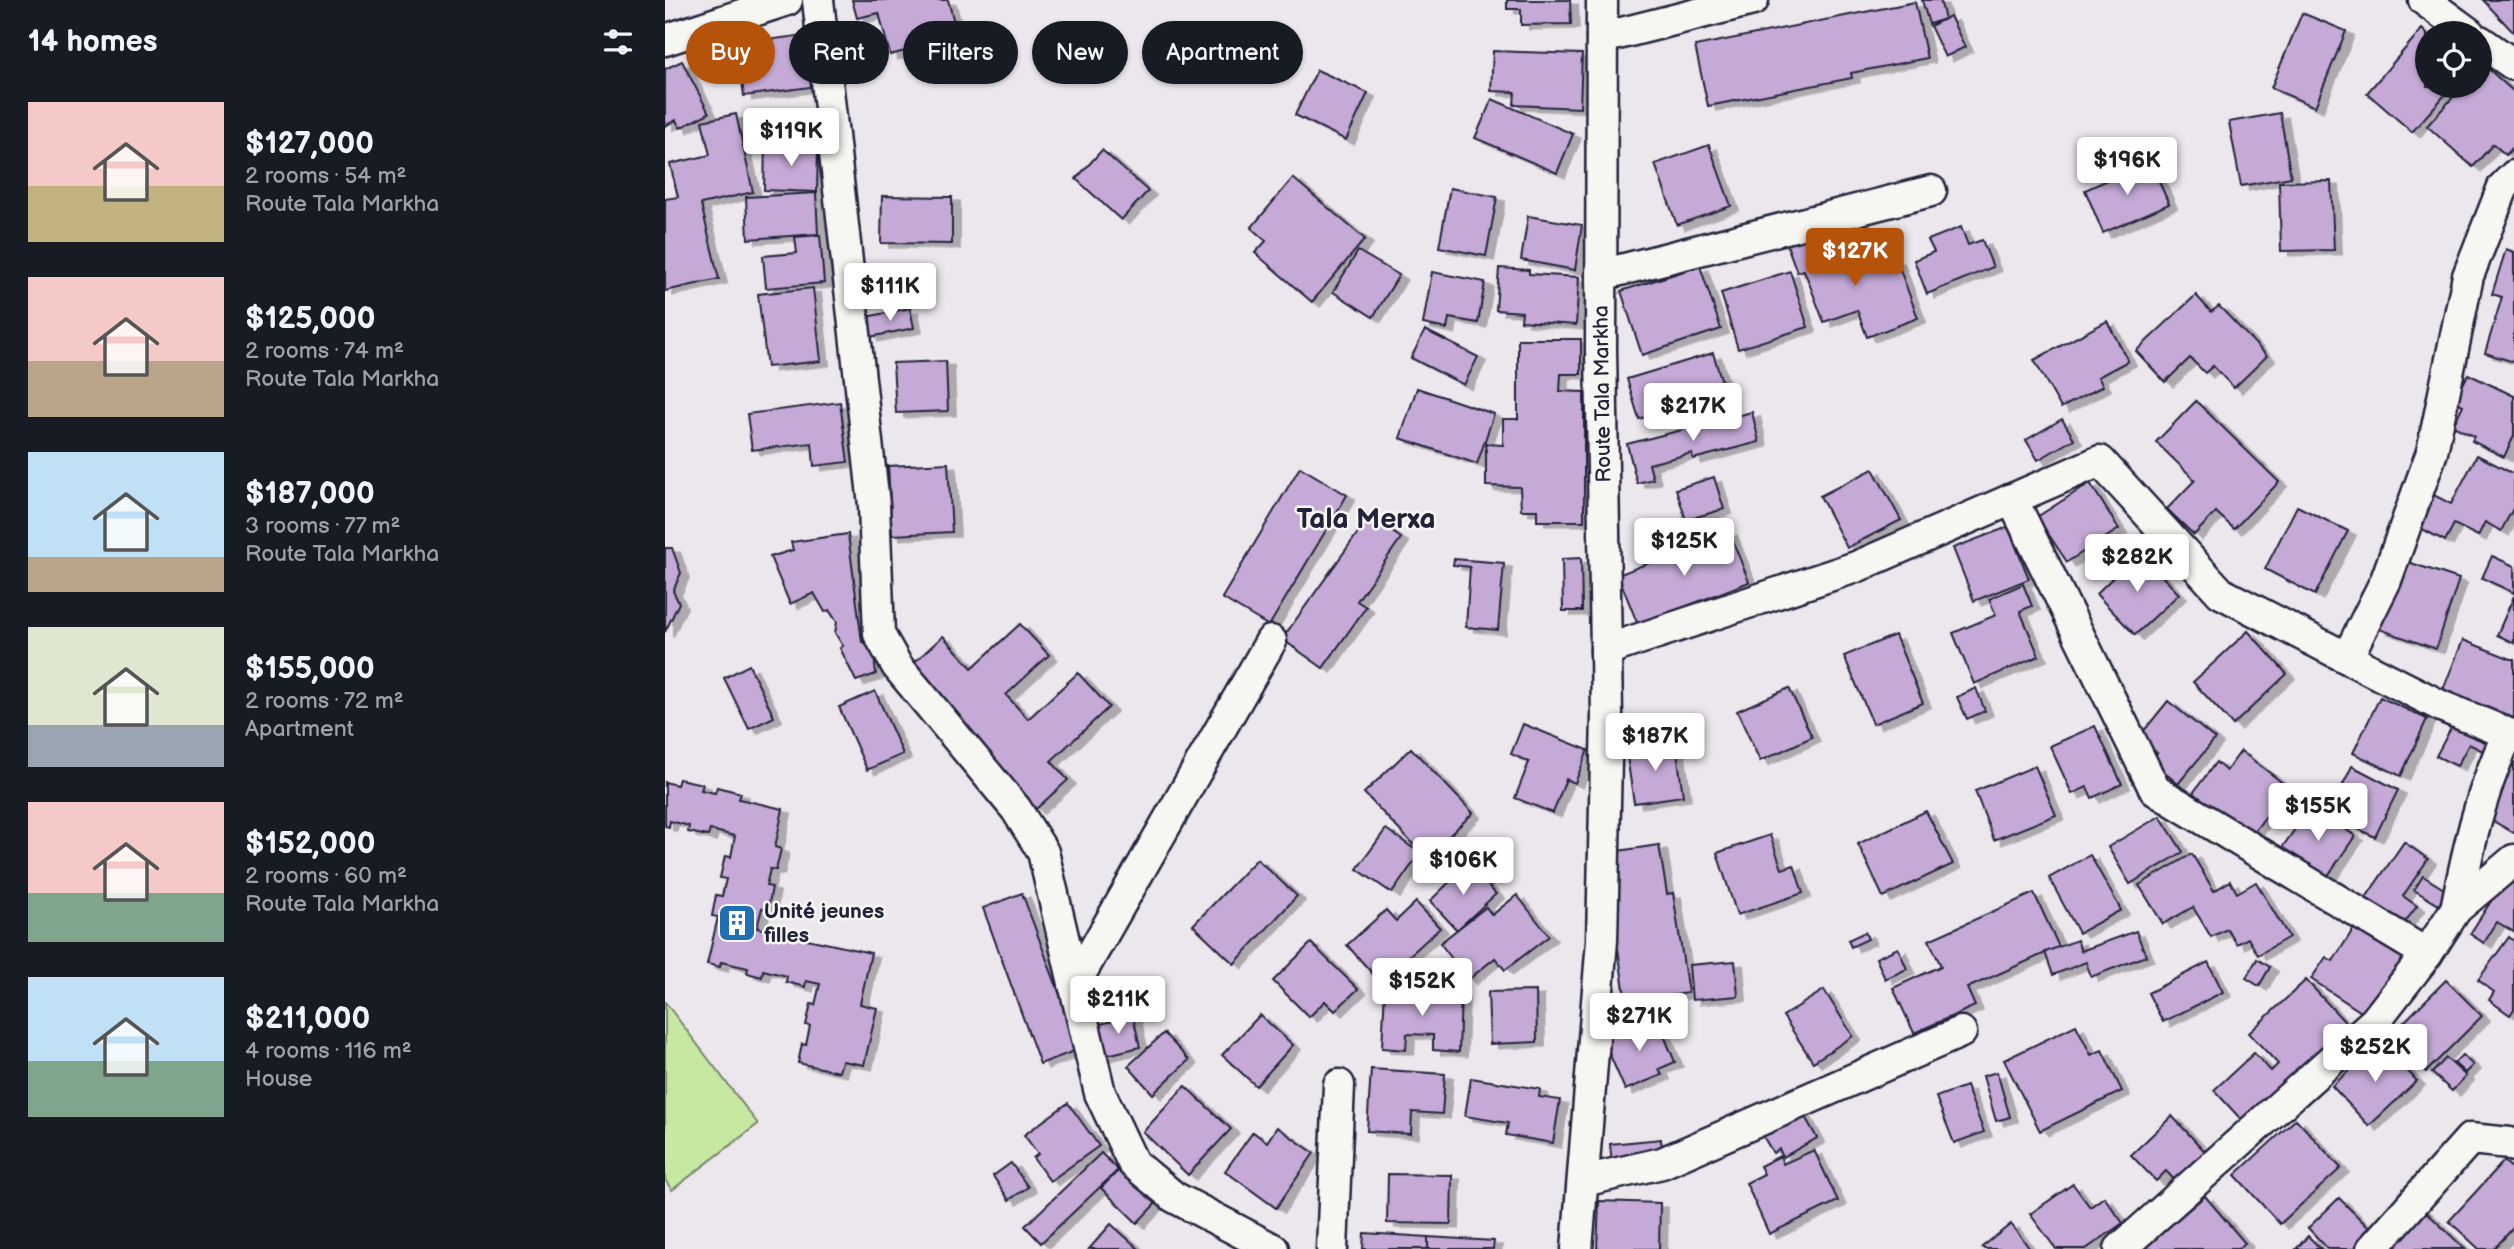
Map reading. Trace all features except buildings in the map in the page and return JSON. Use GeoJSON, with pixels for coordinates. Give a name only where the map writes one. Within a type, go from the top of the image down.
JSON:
{"type":"FeatureCollection","features":[{"type":"Feature","properties":{"kind":"street"},"geometry":{"type":"LineString","coordinates":[[665,40],[787,0]]}},
{"type":"Feature","properties":{"kind":"street"},"geometry":{"type":"LineString","coordinates":[[818,0],[874,505],[879,634],[897,666],[1016,808],[1043,852],[1100,1093],[1133,1163],[1174,1197],[1273,1249]]}},
{"type":"Feature","properties":{"kind":"street","name":"Route Tala Markha"},"geometry":{"type":"LineString","coordinates":[[1577,1249],[1602,940],[1607,727],[1601,275],[1602,0]]}},
{"type":"Feature","properties":{"kind":"street"},"geometry":{"type":"LineString","coordinates":[[1602,38],[1753,0]]}},
{"type":"Feature","properties":{"kind":"street"},"geometry":{"type":"LineString","coordinates":[[2492,49],[2514,65]]}},
{"type":"Feature","properties":{"kind":"street"},"geometry":{"type":"LineString","coordinates":[[2347,659],[2386,580],[2432,452],[2468,276],[2503,187],[2514,176]]}},
{"type":"Feature","properties":{"kind":"street"},"geometry":{"type":"LineString","coordinates":[[1601,275],[1931,191]]}},
{"type":"Feature","properties":{"kind":"street"},"geometry":{"type":"LineString","coordinates":[[1606,650],[1856,567],[2100,461],[2221,593],[2441,706],[2511,735],[2490,770],[2469,844],[2456,909]]}},
{"type":"Feature","properties":{"kind":"street"},"geometry":{"type":"LineString","coordinates":[[2012,499],[2155,790],[2427,954]]}},
{"type":"Feature","properties":{"kind":"street"},"geometry":{"type":"LineString","coordinates":[[1074,985],[1271,641]]}},
{"type":"Feature","properties":{"kind":"street"},"geometry":{"type":"LineString","coordinates":[[2120,1249],[2375,1021],[2427,954],[2456,909],[2514,860]]}},
{"type":"Feature","properties":{"kind":"street"},"geometry":{"type":"LineString","coordinates":[[1583,1181],[1662,1163],[1961,1032]]}},
{"type":"Feature","properties":{"kind":"street"},"geometry":{"type":"LineString","coordinates":[[1332,1249],[1339,1085]]}},
{"type":"Feature","properties":{"kind":"street"},"geometry":{"type":"LineString","coordinates":[[2372,1249],[2470,1139],[2510,1143],[2514,1146]]}},
{"type":"Feature","properties":{"kind":"green space"},"geometry":{"type":"Polygon","coordinates":[[[665,1002],[758,1124],[672,1190],[665,1180],[665,1002]]]}},
{"type":"Feature","properties":{"kind":"place","name":"Unité jeunes filles"},"geometry":{"type":"Point","coordinates":[737,923]}},
{"type":"Feature","properties":{"kind":"district","name":"Tala Merxa"},"geometry":{"type":"Point","coordinates":[1366,518]}}]}
